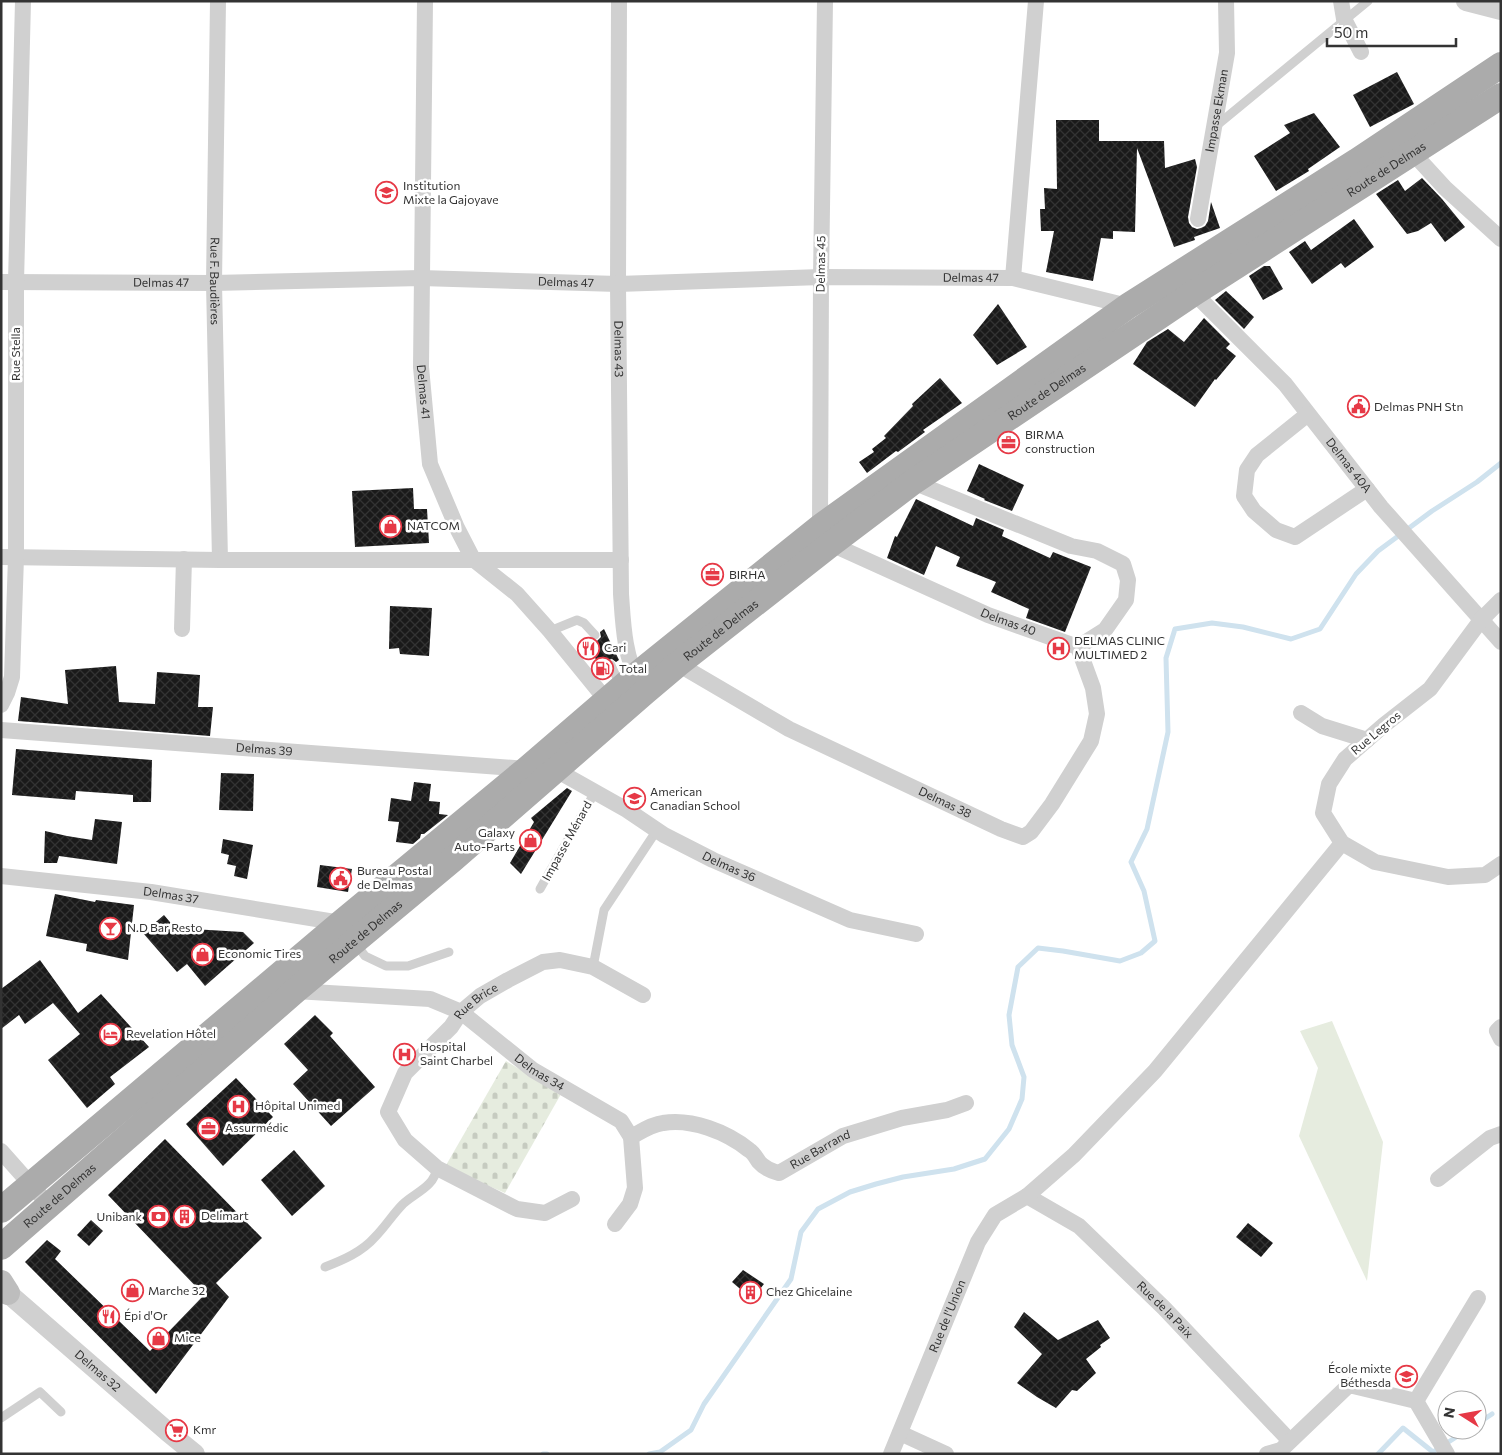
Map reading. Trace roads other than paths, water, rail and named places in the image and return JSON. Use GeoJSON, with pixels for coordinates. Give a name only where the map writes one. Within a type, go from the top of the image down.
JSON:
{"type":"FeatureCollection","features":[{"type":"Feature","properties":{"kind":"main road","name":"Route de Delmas"},"geometry":{"type":"LineString","coordinates":[[1,1247],[48,1204],[295,991],[348,932],[448,836],[623,689],[1128,306],[1357,161],[1501,65]]}},
{"type":"Feature","properties":{"kind":"main road","name":"Route de Delmas"},"geometry":{"type":"LineString","coordinates":[[1,1210],[348,932],[556,770],[623,689],[678,664],[825,535],[913,482],[1194,294],[1501,96]]}},
{"type":"Feature","properties":{"kind":"street","name":"Rue Stella"},"geometry":{"type":"LineString","coordinates":[[3,697],[12,678],[9,557],[8,282],[23,1]]}},
{"type":"Feature","properties":{"kind":"street","name":"Rue F. Baudières"},"geometry":{"type":"LineString","coordinates":[[218,1],[214,283],[220,560]]}},
{"type":"Feature","properties":{"kind":"street","name":"Delmas 41"},"geometry":{"type":"LineString","coordinates":[[425,1],[421,367],[430,464],[457,528],[474,559],[517,594],[550,631],[623,689]]}},
{"type":"Feature","properties":{"kind":"street","name":"Delmas 43"},"geometry":{"type":"LineString","coordinates":[[619,1],[618,284],[621,594],[626,645],[623,689]]}},
{"type":"Feature","properties":{"kind":"street","name":"Delmas 45"},"geometry":{"type":"LineString","coordinates":[[825,1],[821,277],[825,535]]}},
{"type":"Feature","properties":{"kind":"street"},"geometry":{"type":"LineString","coordinates":[[1013,278],[1036,1]]}},
{"type":"Feature","properties":{"kind":"street","name":"Impasse Ekman"},"geometry":{"type":"LineString","coordinates":[[1198,219],[1227,52],[1226,1]]}},
{"type":"Feature","properties":{"kind":"street"},"geometry":{"type":"LineString","coordinates":[[1341,1],[1344,19],[1361,52]]}},
{"type":"Feature","properties":{"kind":"street"},"geometry":{"type":"LineString","coordinates":[[1466,1],[1501,10]]}},
{"type":"Feature","properties":{"kind":"street"},"geometry":{"type":"LineString","coordinates":[[1412,152],[1445,188],[1501,239]]}},
{"type":"Feature","properties":{"kind":"street","name":"Delmas 47"},"geometry":{"type":"LineString","coordinates":[[8,282],[214,283],[421,278],[618,284],[821,277],[1013,278],[1128,306]]}},
{"type":"Feature","properties":{"kind":"street","name":"Delmas 40A"},"geometry":{"type":"LineString","coordinates":[[1194,294],[1285,384],[1381,507],[1501,642]]}},
{"type":"Feature","properties":{"kind":"street"},"geometry":{"type":"LineString","coordinates":[[1308,414],[1257,455],[1247,470],[1244,496],[1254,511],[1276,530],[1295,537],[1367,489]]}},
{"type":"Feature","properties":{"kind":"street"},"geometry":{"type":"LineString","coordinates":[[913,482],[1071,546],[1097,551],[1123,564],[1128,580],[1126,600],[1105,630],[1078,647]]}},
{"type":"Feature","properties":{"kind":"street","name":"Delmas 40"},"geometry":{"type":"LineString","coordinates":[[825,535],[988,615],[1078,647]]}},
{"type":"Feature","properties":{"kind":"street"},"geometry":{"type":"LineString","coordinates":[[9,557],[220,560],[621,560]]}},
{"type":"Feature","properties":{"kind":"street"},"geometry":{"type":"LineString","coordinates":[[182,629],[184,559]]}},
{"type":"Feature","properties":{"kind":"street","name":"Rue Legros"},"geometry":{"type":"LineString","coordinates":[[1342,844],[1323,813],[1329,784],[1345,759],[1430,689],[1481,620],[1501,600]]}},
{"type":"Feature","properties":{"kind":"street","name":"Delmas 38"},"geometry":{"type":"LineString","coordinates":[[678,664],[789,729],[1001,829],[1023,837],[1031,832],[1052,804],[1091,741],[1098,714],[1093,688],[1078,647]]}},
{"type":"Feature","properties":{"kind":"street"},"geometry":{"type":"LineString","coordinates":[[1301,713],[1322,726],[1367,740]]}},
{"type":"Feature","properties":{"kind":"street","name":"Delmas 39"},"geometry":{"type":"LineString","coordinates":[[1,730],[556,770]]}},
{"type":"Feature","properties":{"kind":"street","name":"Delmas 36"},"geometry":{"type":"LineString","coordinates":[[556,770],[627,810],[657,830],[713,860],[850,920],[916,934]]}},
{"type":"Feature","properties":{"kind":"street"},"geometry":{"type":"LineString","coordinates":[[1342,844],[1376,862],[1448,876],[1485,876],[1501,864]]}},
{"type":"Feature","properties":{"kind":"street","name":"Rue de l'Union"},"geometry":{"type":"LineString","coordinates":[[890,1454],[978,1242],[996,1215],[1026,1196],[1074,1155],[1155,1071],[1342,844]]}},
{"type":"Feature","properties":{"kind":"street","name":"Delmas 37"},"geometry":{"type":"LineString","coordinates":[[1,876],[151,892],[348,932]]}},
{"type":"Feature","properties":{"kind":"street","name":"Rue Brice"},"geometry":{"type":"LineString","coordinates":[[572,1199],[545,1213],[517,1209],[437,1168],[405,1140],[388,1112],[405,1073],[451,1027],[461,1012],[487,992],[543,962],[560,960],[593,968],[643,995]]}},
{"type":"Feature","properties":{"kind":"street","name":"Delmas 34"},"geometry":{"type":"LineString","coordinates":[[295,991],[430,999],[461,1012],[533,1070],[621,1121],[631,1137]]}},
{"type":"Feature","properties":{"kind":"street"},"geometry":{"type":"LineString","coordinates":[[1501,1027],[1497,1032],[1501,1039]]}},
{"type":"Feature","properties":{"kind":"street","name":"Rue Barrand"},"geometry":{"type":"LineString","coordinates":[[631,1137],[662,1123],[684,1122],[703,1126],[739,1142],[752,1152],[760,1164],[779,1173],[842,1136],[902,1118],[947,1110],[966,1103]]}},
{"type":"Feature","properties":{"kind":"street"},"geometry":{"type":"LineString","coordinates":[[1438,1178],[1490,1138],[1501,1134]]}},
{"type":"Feature","properties":{"kind":"street"},"geometry":{"type":"LineString","coordinates":[[615,1224],[630,1204],[635,1188],[631,1137]]}},
{"type":"Feature","properties":{"kind":"street"},"geometry":{"type":"LineString","coordinates":[[1,1151],[48,1204]]}},
{"type":"Feature","properties":{"kind":"street","name":"Rue de la Paix"},"geometry":{"type":"LineString","coordinates":[[1026,1196],[1079,1226],[1164,1308],[1290,1441]]}},
{"type":"Feature","properties":{"kind":"street","name":"Delmas 32"},"geometry":{"type":"LineString","coordinates":[[3,1288],[195,1454]]}},
{"type":"Feature","properties":{"kind":"street"},"geometry":{"type":"LineString","coordinates":[[1416,1401],[1478,1298]]}},
{"type":"Feature","properties":{"kind":"street"},"geometry":{"type":"LineString","coordinates":[[1267,1454],[1281,1450],[1349,1384],[1416,1401],[1444,1448]]}},
{"type":"Feature","properties":{"kind":"street"},"geometry":{"type":"LineString","coordinates":[[900,1433],[946,1454]]}},
{"type":"Feature","properties":{"kind":"lane"},"geometry":{"type":"LineString","coordinates":[[1214,128],[1368,1]]}},
{"type":"Feature","properties":{"kind":"lane"},"geometry":{"type":"LineString","coordinates":[[550,631],[577,620],[584,623],[595,635]]}},
{"type":"Feature","properties":{"kind":"lane","name":"Impasse Ménard"},"geometry":{"type":"LineString","coordinates":[[540,889],[595,792]]}},
{"type":"Feature","properties":{"kind":"lane"},"geometry":{"type":"LineString","coordinates":[[593,968],[604,910],[657,830]]}},
{"type":"Feature","properties":{"kind":"lane"},"geometry":{"type":"LineString","coordinates":[[348,932],[365,956],[386,966],[408,966],[449,952]]}},
{"type":"Feature","properties":{"kind":"lane"},"geometry":{"type":"LineString","coordinates":[[325,1267],[349,1257],[374,1239],[404,1203],[427,1186],[436,1176],[437,1168]]}},
{"type":"Feature","properties":{"kind":"lane"},"geometry":{"type":"LineString","coordinates":[[1,1418],[40,1392],[61,1412]]}},
{"type":"Feature","properties":{"kind":"waterway"},"geometry":{"type":"LineString","coordinates":[[649,1454],[660,1452],[691,1430],[704,1404],[791,1279],[801,1232],[818,1209],[850,1192],[876,1184],[903,1177],[954,1169],[985,1159],[1009,1129],[1022,1099],[1024,1077],[1012,1045],[1009,1015],[1018,967],[1038,948],[1120,961],[1141,953],[1155,941],[1144,891],[1131,862],[1147,829],[1168,732],[1166,658],[1175,629],[1212,623],[1243,627],[1291,639],[1320,629],[1356,574],[1378,551],[1501,463]]}},
{"type":"Feature","properties":{"kind":"waterway"},"geometry":{"type":"LineString","coordinates":[[1487,1417],[1492,1414]]}},
{"type":"Feature","properties":{"kind":"waterway"},"geometry":{"type":"LineString","coordinates":[[1378,1454],[1403,1428],[1433,1452],[1452,1440]]}},
{"type":"Feature","properties":{"kind":"place","name":"Institution Mixte la Gajoyave"},"geometry":{"type":"Point","coordinates":[387,193]}},
{"type":"Feature","properties":{"kind":"place","name":"Delmas PNH Stn"},"geometry":{"type":"Point","coordinates":[1358,407]}},
{"type":"Feature","properties":{"kind":"place","name":"BIRMA construction"},"geometry":{"type":"Point","coordinates":[1009,442]}},
{"type":"Feature","properties":{"kind":"place","name":"NATCOM"},"geometry":{"type":"Point","coordinates":[391,526]}},
{"type":"Feature","properties":{"kind":"place","name":"BIRHA"},"geometry":{"type":"Point","coordinates":[713,575]}},
{"type":"Feature","properties":{"kind":"place","name":"Cari"},"geometry":{"type":"Point","coordinates":[588,648]}},
{"type":"Feature","properties":{"kind":"place","name":"DELMAS CLINIC MULTIMED 2"},"geometry":{"type":"Point","coordinates":[1058,648]}},
{"type":"Feature","properties":{"kind":"place","name":"Total"},"geometry":{"type":"Point","coordinates":[603,669]}},
{"type":"Feature","properties":{"kind":"place","name":"American Canadian School"},"geometry":{"type":"Point","coordinates":[634,799]}},
{"type":"Feature","properties":{"kind":"place","name":"Galaxy Auto-Parts"},"geometry":{"type":"Point","coordinates":[531,840]}},
{"type":"Feature","properties":{"kind":"place","name":"Bureau Postal de Delmas"},"geometry":{"type":"Point","coordinates":[341,878]}},
{"type":"Feature","properties":{"kind":"place","name":"N.D Bar Resto"},"geometry":{"type":"Point","coordinates":[111,928]}},
{"type":"Feature","properties":{"kind":"place","name":"Economic Tires"},"geometry":{"type":"Point","coordinates":[202,954]}},
{"type":"Feature","properties":{"kind":"place","name":"Revelation Hôtel"},"geometry":{"type":"Point","coordinates":[110,1034]}},
{"type":"Feature","properties":{"kind":"place","name":"Hospital Saint Charbel"},"geometry":{"type":"Point","coordinates":[404,1054]}},
{"type":"Feature","properties":{"kind":"place","name":"Hôpital Unimed"},"geometry":{"type":"Point","coordinates":[239,1106]}},
{"type":"Feature","properties":{"kind":"place","name":"Assurmédic"},"geometry":{"type":"Point","coordinates":[209,1128]}},
{"type":"Feature","properties":{"kind":"place","name":"Delimart"},"geometry":{"type":"Point","coordinates":[185,1216]}},
{"type":"Feature","properties":{"kind":"place","name":"Unibank"},"geometry":{"type":"Point","coordinates":[158,1217]}},
{"type":"Feature","properties":{"kind":"place","name":"Marche 32"},"geometry":{"type":"Point","coordinates":[132,1291]}},
{"type":"Feature","properties":{"kind":"place","name":"Chez Ghicelaine"},"geometry":{"type":"Point","coordinates":[750,1292]}},
{"type":"Feature","properties":{"kind":"place","name":"Épi d'Or"},"geometry":{"type":"Point","coordinates":[108,1316]}},
{"type":"Feature","properties":{"kind":"place","name":"Mice"},"geometry":{"type":"Point","coordinates":[158,1338]}},
{"type":"Feature","properties":{"kind":"place","name":"École mixte Béthesda"},"geometry":{"type":"Point","coordinates":[1407,1376]}},
{"type":"Feature","properties":{"kind":"place","name":"Kmr"},"geometry":{"type":"Point","coordinates":[177,1430]}}]}
